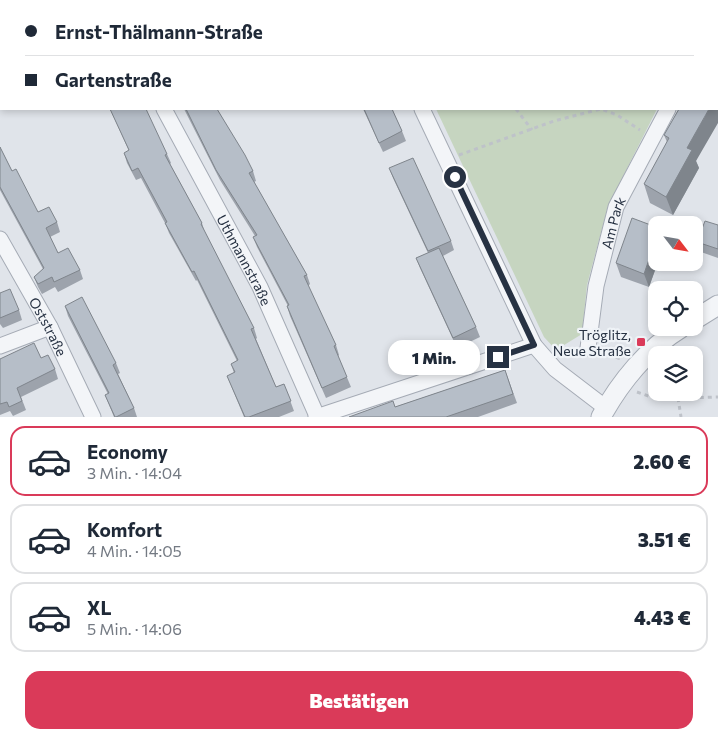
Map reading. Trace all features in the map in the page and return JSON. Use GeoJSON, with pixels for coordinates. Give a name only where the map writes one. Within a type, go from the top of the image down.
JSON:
{"type":"FeatureCollection","features":[{"type":"Feature","properties":{"kind":"street","name":"Uthmannstraße"},"geometry":{"type":"LineString","coordinates":[[165,110],[260,287],[316,416]]}},
{"type":"Feature","properties":{"kind":"street"},"geometry":{"type":"LineString","coordinates":[[422,110],[534,345],[555,369],[604,412],[623,382],[637,365],[671,336]]}},
{"type":"Feature","properties":{"kind":"street","name":"Am Park"},"geometry":{"type":"LineString","coordinates":[[588,348],[596,286],[616,207],[667,110]]}},
{"type":"Feature","properties":{"kind":"street","name":"Oststraße"},"geometry":{"type":"LineString","coordinates":[[0,239],[50,327],[93,416]]}},
{"type":"Feature","properties":{"kind":"street"},"geometry":{"type":"LineString","coordinates":[[703,314],[718,305]]}},
{"type":"Feature","properties":{"kind":"street"},"geometry":{"type":"LineString","coordinates":[[0,346],[50,327]]}},
{"type":"Feature","properties":{"kind":"street"},"geometry":{"type":"LineString","coordinates":[[316,416],[534,345]]}},
{"type":"Feature","properties":{"kind":"path"},"geometry":{"type":"LineString","coordinates":[[517,110],[532,130]]}},
{"type":"Feature","properties":{"kind":"path"},"geometry":{"type":"LineString","coordinates":[[447,161],[486,145],[580,113],[601,110],[636,126],[651,140]]}},
{"type":"Feature","properties":{"kind":"path"},"geometry":{"type":"LineString","coordinates":[[588,348],[637,365]]}},
{"type":"Feature","properties":{"kind":"path"},"geometry":{"type":"LineString","coordinates":[[623,382],[640,394],[648,396]]}},
{"type":"Feature","properties":{"kind":"path"},"geometry":{"type":"LineString","coordinates":[[703,397],[718,397]]}},
{"type":"Feature","properties":{"kind":"path"},"geometry":{"type":"LineString","coordinates":[[678,401],[681,416]]}},
{"type":"Feature","properties":{"kind":"green space"},"geometry":{"type":"Polygon","coordinates":[[[436,110],[656,110],[608,206],[587,285],[582,334],[556,350],[544,337],[436,110]]]}},
{"type":"Feature","properties":{"kind":"building"},"geometry":{"type":"Polygon","coordinates":[[[110,110],[146,110],[167,154],[165,155],[202,223],[254,328],[251,329],[276,387],[284,384],[291,401],[245,417],[227,376],[235,372],[231,364],[238,360],[194,271],[192,272],[165,223],[167,222],[138,168],[132,171],[124,153],[129,150],[110,110]]]}},
{"type":"Feature","properties":{"kind":"building"},"geometry":{"type":"Polygon","coordinates":[[[186,110],[218,110],[245,155],[253,171],[249,173],[307,275],[304,276],[336,345],[334,346],[347,377],[322,388],[287,306],[289,305],[253,237],[257,235],[216,170],[186,110]]]}},
{"type":"Feature","properties":{"kind":"building"},"geometry":{"type":"Polygon","coordinates":[[[364,110],[392,110],[402,131],[379,143],[364,110]]]}},
{"type":"Feature","properties":{"kind":"building"},"geometry":{"type":"Polygon","coordinates":[[[678,110],[708,110],[687,148],[692,150],[666,197],[644,184],[669,138],[664,135],[678,110]]]}},
{"type":"Feature","properties":{"kind":"building"},"geometry":{"type":"Polygon","coordinates":[[[0,147],[12,171],[16,169],[38,212],[49,207],[57,222],[46,228],[58,253],[68,248],[80,270],[54,282],[52,277],[38,284],[34,277],[44,268],[0,187],[0,147]]]}},
{"type":"Feature","properties":{"kind":"building"},"geometry":{"type":"Polygon","coordinates":[[[413,158],[451,241],[428,251],[389,168],[413,158]]]}},
{"type":"Feature","properties":{"kind":"building"},"geometry":{"type":"Polygon","coordinates":[[[632,218],[648,224],[648,262],[644,274],[616,263],[632,218]]]}},
{"type":"Feature","properties":{"kind":"building"},"geometry":{"type":"Polygon","coordinates":[[[705,221],[718,225],[718,249],[703,244],[703,226],[705,221]]]}},
{"type":"Feature","properties":{"kind":"building"},"geometry":{"type":"Polygon","coordinates":[[[439,248],[476,327],[453,338],[416,258],[439,248]]]}},
{"type":"Feature","properties":{"kind":"building"},"geometry":{"type":"Polygon","coordinates":[[[10,289],[19,310],[0,318],[0,293],[10,289]]]}},
{"type":"Feature","properties":{"kind":"building"},"geometry":{"type":"Polygon","coordinates":[[[82,297],[116,363],[113,365],[134,408],[116,417],[105,395],[109,393],[65,306],[82,297]]]}},
{"type":"Feature","properties":{"kind":"building"},"geometry":{"type":"Polygon","coordinates":[[[34,343],[41,358],[48,355],[55,369],[17,388],[22,401],[9,407],[7,402],[0,404],[0,359],[34,343]]]}},
{"type":"Feature","properties":{"kind":"building"},"geometry":{"type":"Polygon","coordinates":[[[505,370],[513,394],[446,417],[349,417],[393,401],[395,407],[505,370]]]}},
{"type":"Feature","properties":{"kind":"place","name":"Tröglitz, Neue Straße"},"geometry":{"type":"Point","coordinates":[641,342]}},
{"type":"Feature","properties":{"kind":"route"},"geometry":{"type":"LineString","coordinates":[[455,177],[534,345],[498,357]]}}]}
